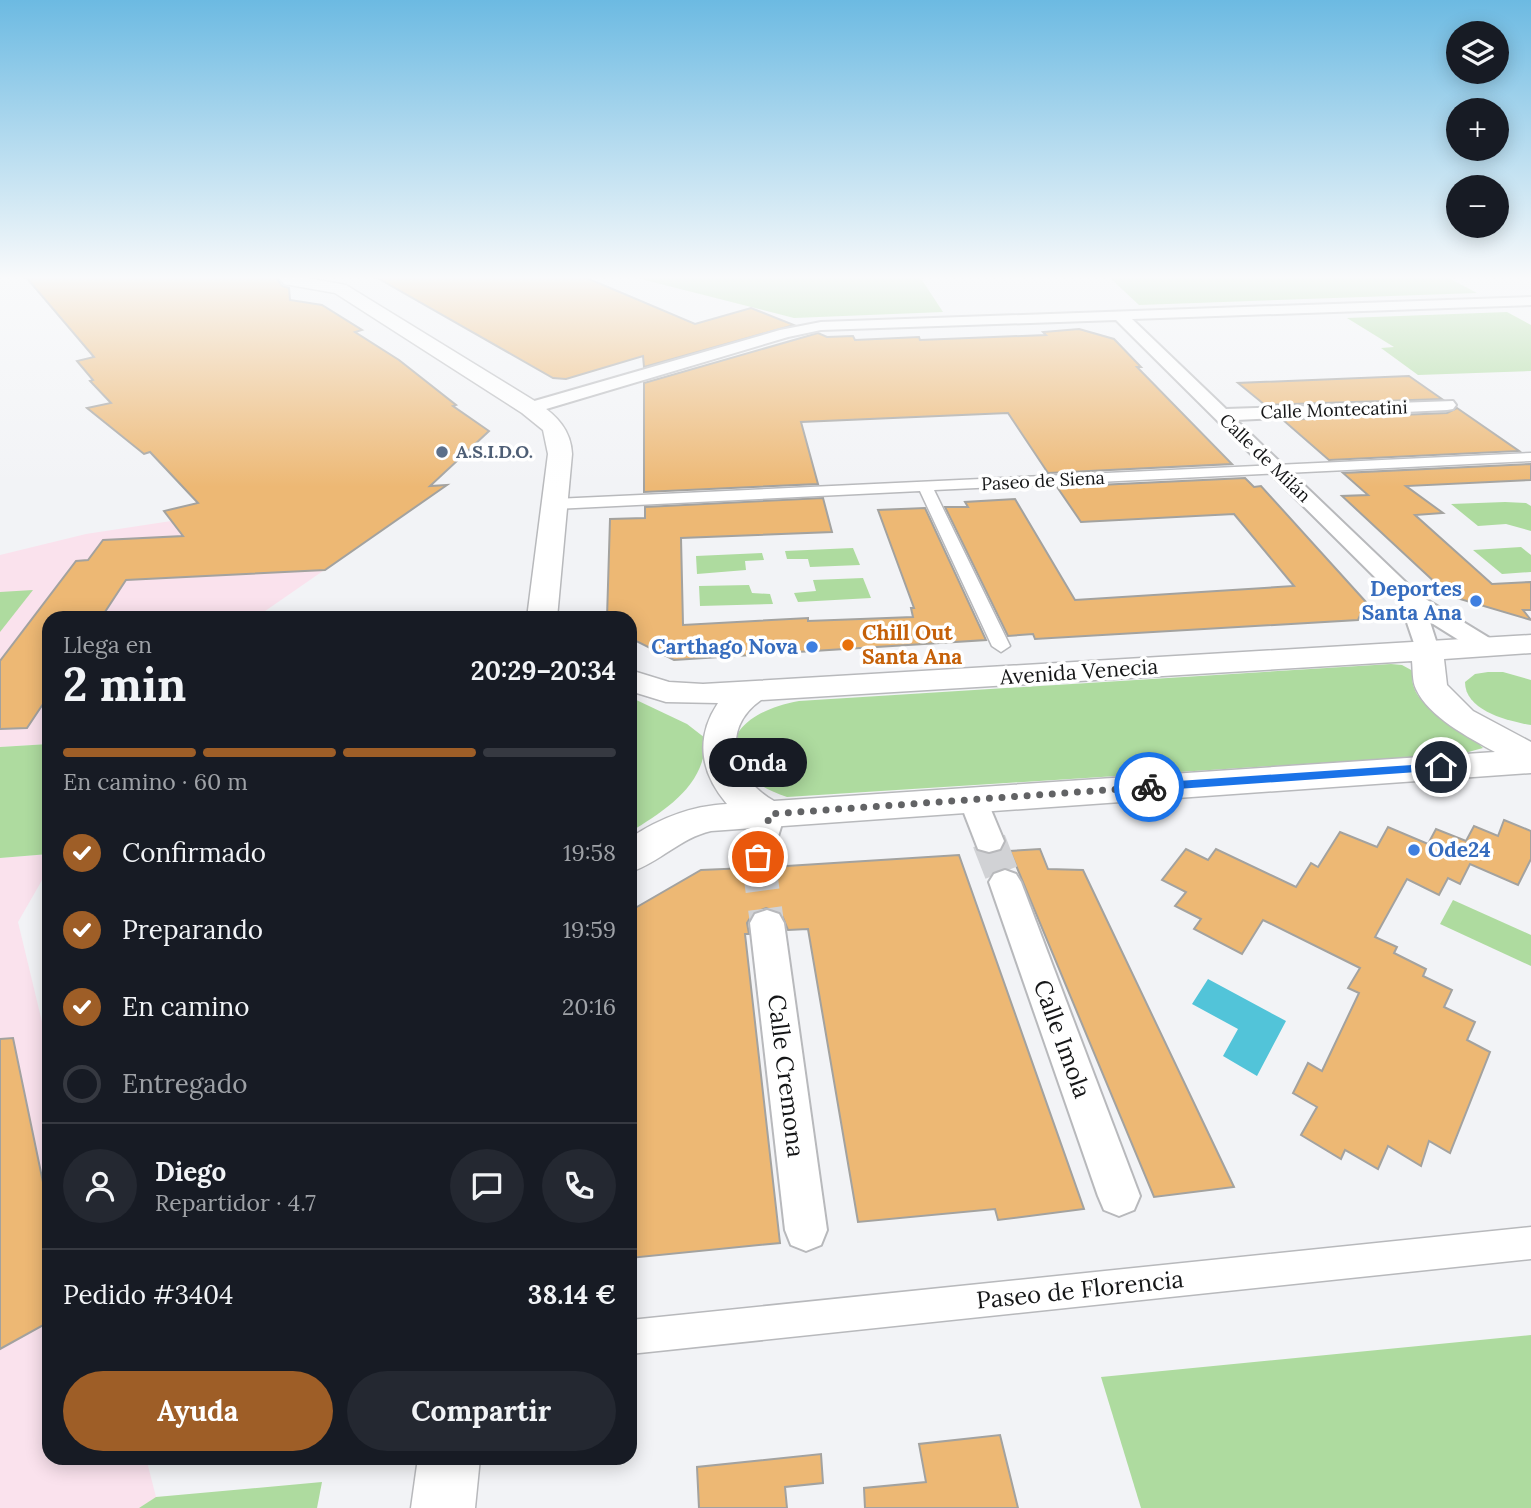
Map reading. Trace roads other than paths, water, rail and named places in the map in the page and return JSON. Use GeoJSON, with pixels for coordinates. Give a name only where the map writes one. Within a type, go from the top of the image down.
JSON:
{"type":"FeatureCollection","features":[{"type":"Feature","properties":{"kind":"street"},"geometry":{"type":"LineString","coordinates":[[439,346],[547,420],[559,436],[561,454],[543,611]]}},
{"type":"Feature","properties":{"kind":"street"},"geometry":{"type":"LineString","coordinates":[[530,408],[744,346]]}},
{"type":"Feature","properties":{"kind":"street","name":"Calle de Milán"},"geometry":{"type":"LineString","coordinates":[[1151,346],[1411,600],[1487,647]]}},
{"type":"Feature","properties":{"kind":"street","name":"Calle Montecatini"},"geometry":{"type":"LineString","coordinates":[[1221,415],[1447,405]]}},
{"type":"Feature","properties":{"kind":"street","name":"Paseo de Siena"},"geometry":{"type":"LineString","coordinates":[[555,504],[1531,457]]}},
{"type":"Feature","properties":{"kind":"street"},"geometry":{"type":"LineString","coordinates":[[925,486],[1001,646]]}},
{"type":"Feature","properties":{"kind":"street","name":"Calle de Milán"},"geometry":{"type":"LineString","coordinates":[[1411,600],[1427,650]]}},
{"type":"Feature","properties":{"kind":"street","name":"Avenida Venecia"},"geometry":{"type":"LineString","coordinates":[[637,683],[678,694],[752,692],[1531,644]]}},
{"type":"Feature","properties":{"kind":"street"},"geometry":{"type":"LineString","coordinates":[[1487,647],[1531,667]]}},
{"type":"Feature","properties":{"kind":"street"},"geometry":{"type":"LineString","coordinates":[[1427,650],[1432,687],[1461,719],[1531,759]]}},
{"type":"Feature","properties":{"kind":"street"},"geometry":{"type":"LineString","coordinates":[[752,692],[741,697],[723,719],[719,731],[719,750],[733,787],[744,798],[770,814]]}},
{"type":"Feature","properties":{"kind":"street"},"geometry":{"type":"LineString","coordinates":[[637,853],[670,831],[697,820],[1531,759]]}},
{"type":"Feature","properties":{"kind":"street"},"geometry":{"type":"LineString","coordinates":[[974,800],[989,841]]}},
{"type":"Feature","properties":{"kind":"street"},"geometry":{"type":"LineString","coordinates":[[758,857],[770,814]]}},
{"type":"Feature","properties":{"kind":"street","name":"Calle Imola"},"geometry":{"type":"LineString","coordinates":[[1005,882],[1119,1196]]}},
{"type":"Feature","properties":{"kind":"street","name":"Calle Cremona"},"geometry":{"type":"LineString","coordinates":[[767,923],[806,1230]]}},
{"type":"Feature","properties":{"kind":"street","name":"Paseo de Florencia"},"geometry":{"type":"LineString","coordinates":[[637,1336],[1531,1243]]}},
{"type":"Feature","properties":{"kind":"street"},"geometry":{"type":"LineString","coordinates":[[443,1508],[448,1465]]}},
{"type":"Feature","properties":{"kind":"water"},"geometry":{"type":"Polygon","coordinates":[[[1208,979],[1286,1021],[1257,1076],[1223,1056],[1238,1029],[1192,1004],[1208,979]]]}},
{"type":"Feature","properties":{"kind":"tunnel"},"geometry":{"type":"LineString","coordinates":[[989,841],[1005,882]]}},
{"type":"Feature","properties":{"kind":"tunnel"},"geometry":{"type":"LineString","coordinates":[[758,857],[767,923]]}},
{"type":"Feature","properties":{"kind":"place","name":"A.S.I.D.O."},"geometry":{"type":"Point","coordinates":[442,452]}},
{"type":"Feature","properties":{"kind":"place","name":"Deportes Santa Ana"},"geometry":{"type":"Point","coordinates":[1476,601]}},
{"type":"Feature","properties":{"kind":"place","name":"Chill Out Santa Ana"},"geometry":{"type":"Point","coordinates":[848,645]}},
{"type":"Feature","properties":{"kind":"place","name":"Carthago Nova"},"geometry":{"type":"Point","coordinates":[812,647]}},
{"type":"Feature","properties":{"kind":"place","name":"Ode24"},"geometry":{"type":"Point","coordinates":[1414,850]}},
{"type":"Feature","properties":{"kind":"place","name":"Onda"},"geometry":{"type":"Point","coordinates":[758,857]}}]}
